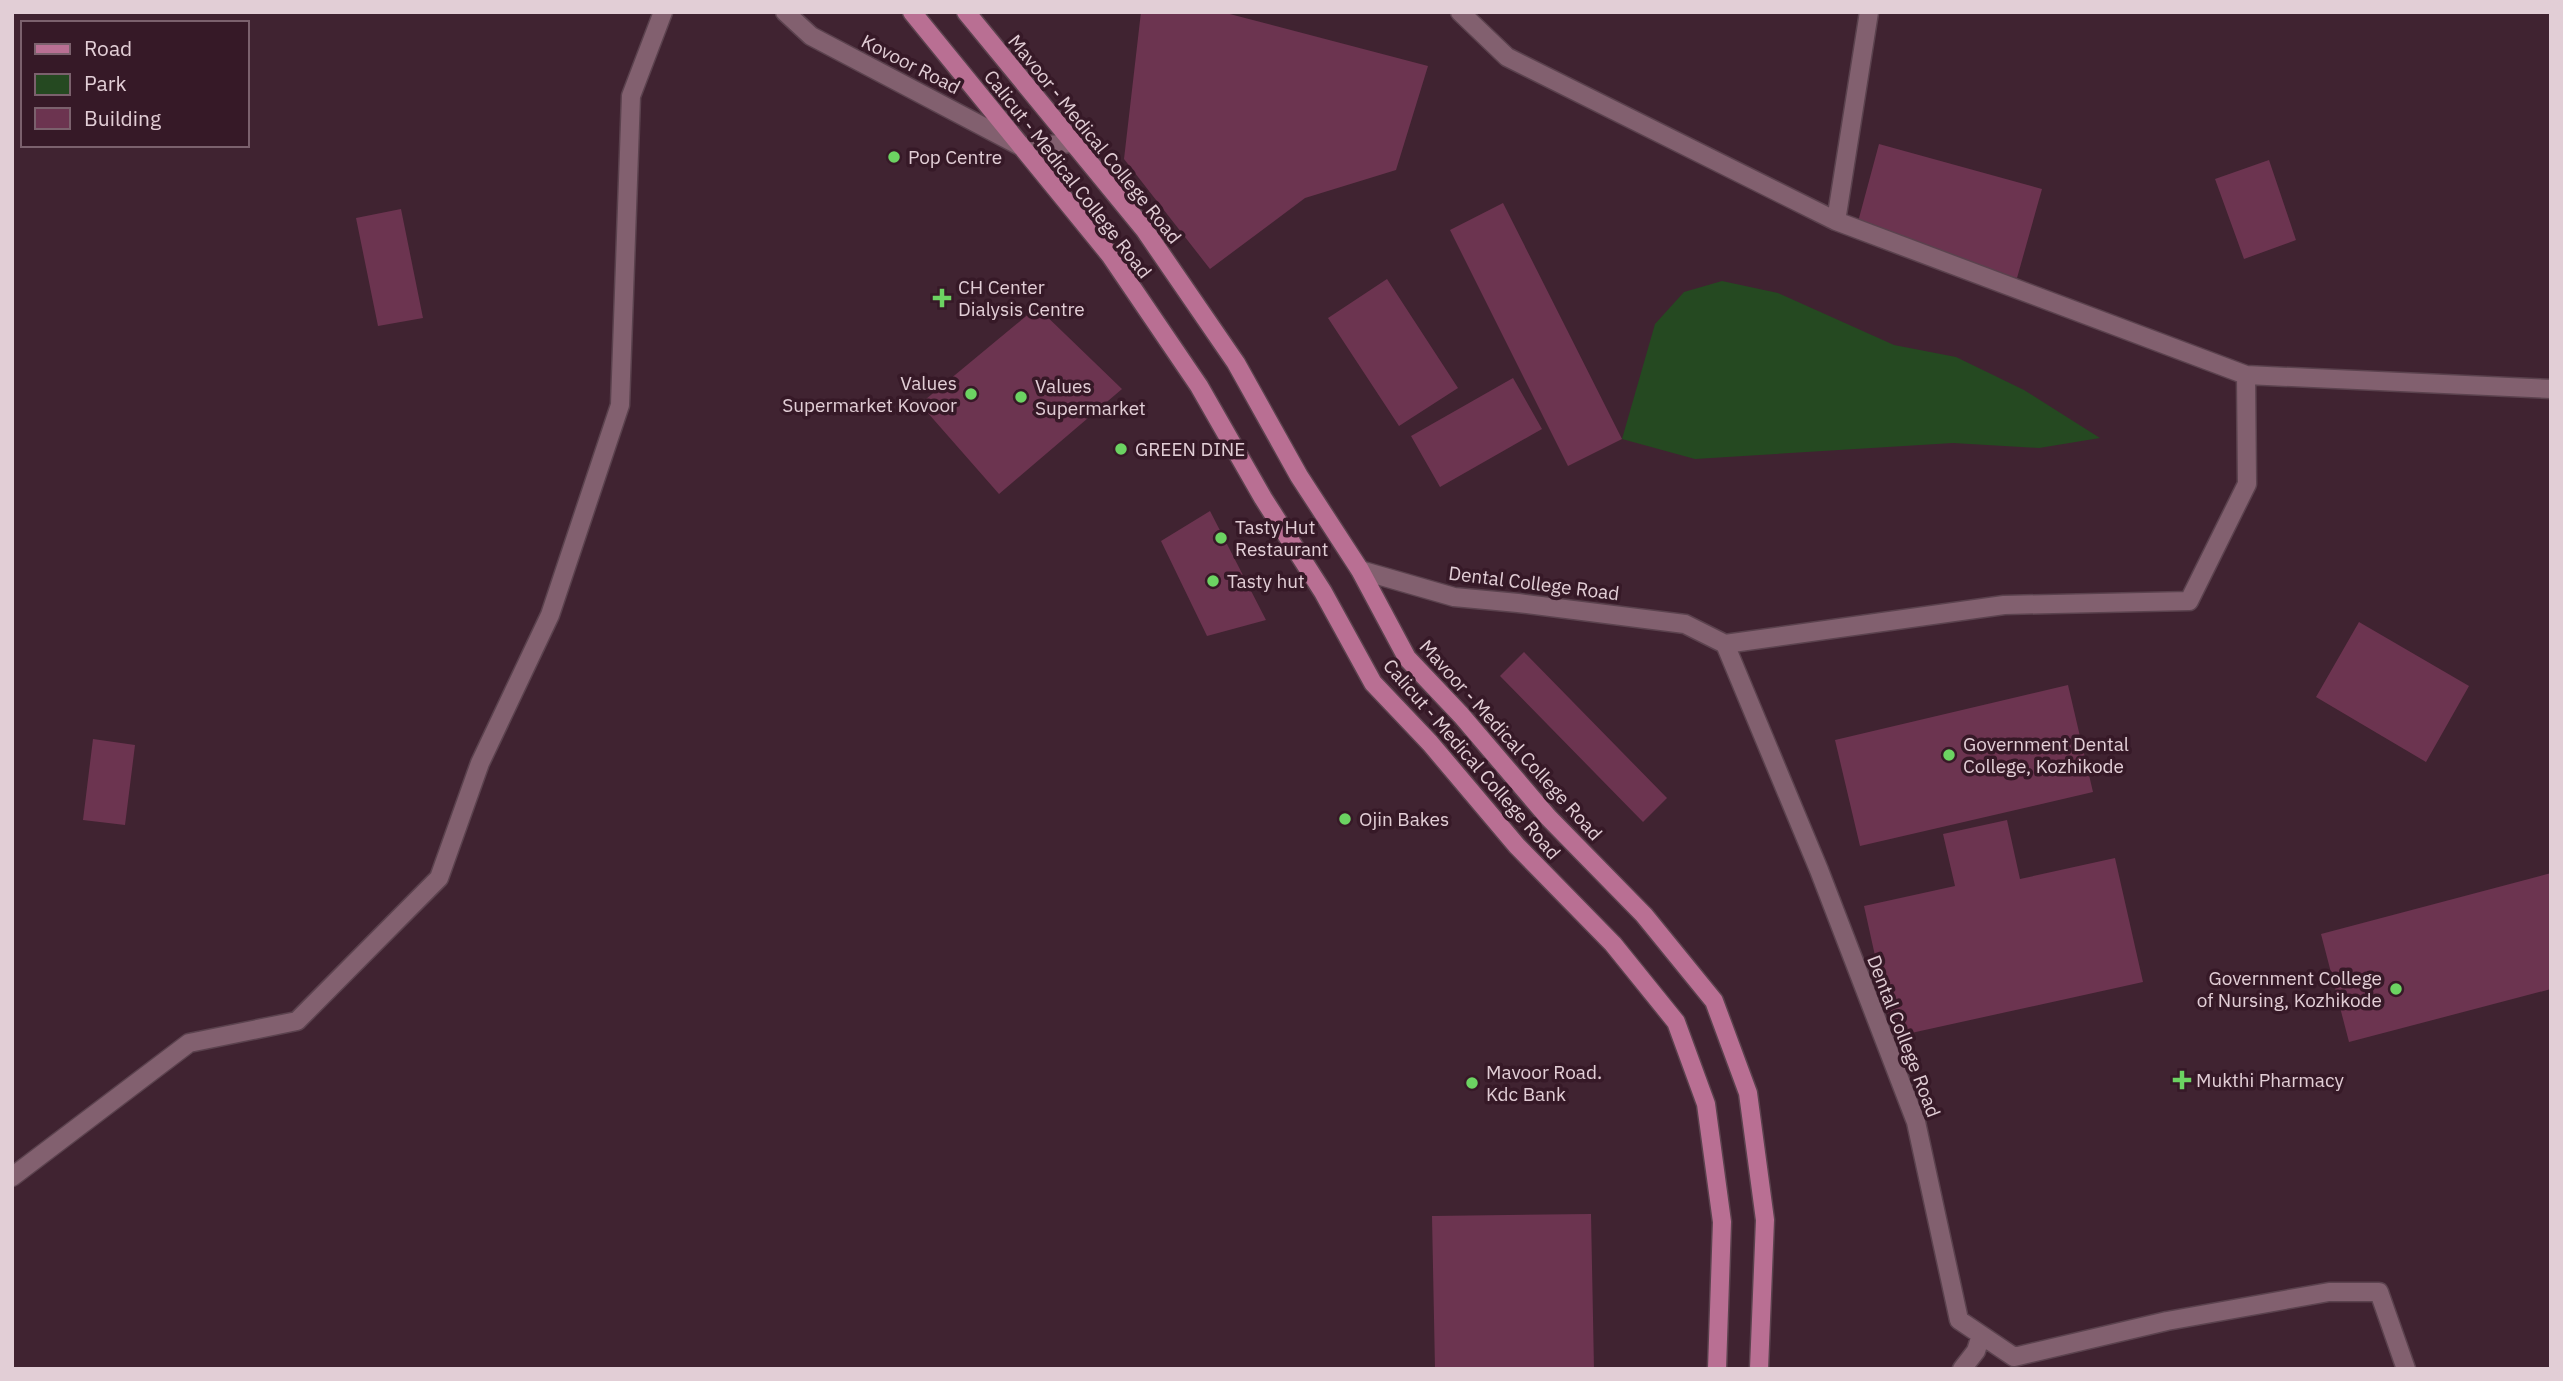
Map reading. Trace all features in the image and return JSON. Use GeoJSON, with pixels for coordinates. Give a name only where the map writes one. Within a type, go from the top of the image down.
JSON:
{"type":"FeatureCollection","features":[{"type":"Feature","properties":{"kind":"main road","name":"Calicut - Medical College Road"},"geometry":{"type":"LineString","coordinates":[[912,12],[1110,255],[1199,386],[1263,498],[1323,592],[1373,683],[1430,743],[1517,846],[1613,944],[1676,1023],[1706,1104],[1722,1222],[1717,1369]]}},
{"type":"Feature","properties":{"kind":"main road","name":"Mavoor - Medical College Road"},"geometry":{"type":"LineString","coordinates":[[966,12],[1144,229],[1236,363],[1299,476],[1360,570],[1407,658],[1461,715],[1548,817],[1644,915],[1714,1001],[1748,1093],[1765,1220],[1759,1369]]}},
{"type":"Feature","properties":{"kind":"street"},"geometry":{"type":"LineString","coordinates":[[12,1177],[189,1042],[297,1021],[439,878],[480,763],[551,615],[620,405],[631,96],[663,12]]}},
{"type":"Feature","properties":{"kind":"street","name":"Kovoor Road"},"geometry":{"type":"LineString","coordinates":[[785,12],[811,36],[1022,147]]}},
{"type":"Feature","properties":{"kind":"street"},"geometry":{"type":"LineString","coordinates":[[1460,12],[1507,57],[1836,221],[2246,375],[2551,389]]}},
{"type":"Feature","properties":{"kind":"street"},"geometry":{"type":"LineString","coordinates":[[1836,221],[1869,12]]}},
{"type":"Feature","properties":{"kind":"street"},"geometry":{"type":"LineString","coordinates":[[1022,147],[1073,143]]}},
{"type":"Feature","properties":{"kind":"street"},"geometry":{"type":"LineString","coordinates":[[1725,644],[2004,605],[2189,601],[2247,484],[2246,375]]}},
{"type":"Feature","properties":{"kind":"street","name":"Dental College Road"},"geometry":{"type":"LineString","coordinates":[[1360,570],[1454,597],[1685,624],[1725,644],[1819,870],[1916,1122],[1959,1320],[2014,1357],[2167,1321],[2329,1292],[2379,1292],[2406,1369]]}},
{"type":"Feature","properties":{"kind":"street"},"geometry":{"type":"LineString","coordinates":[[1962,1369],[1976,1350],[1981,1335]]}},
{"type":"Feature","properties":{"kind":"green space"},"geometry":{"type":"Polygon","coordinates":[[[1722,281],[1778,293],[1894,345],[1956,357],[2024,390],[2100,438],[2039,448],[1953,443],[1695,459],[1622,439],[1655,324],[1684,292],[1722,281]]]}},
{"type":"Feature","properties":{"kind":"building"},"geometry":{"type":"Polygon","coordinates":[[[1141,12],[1222,12],[1428,66],[1396,170],[1305,198],[1210,269],[1124,159],[1141,12]]]}},
{"type":"Feature","properties":{"kind":"building"},"geometry":{"type":"Polygon","coordinates":[[[1879,144],[2042,189],[2017,278],[1855,233],[1879,144]]]}},
{"type":"Feature","properties":{"kind":"building"},"geometry":{"type":"Polygon","coordinates":[[[2269,160],[2296,240],[2244,259],[2215,179],[2269,160]]]}},
{"type":"Feature","properties":{"kind":"building"},"geometry":{"type":"Polygon","coordinates":[[[1503,203],[1622,439],[1568,466],[1450,230],[1503,203]]]}},
{"type":"Feature","properties":{"kind":"building"},"geometry":{"type":"Polygon","coordinates":[[[401,209],[423,318],[378,326],[356,218],[401,209]]]}},
{"type":"Feature","properties":{"kind":"building"},"geometry":{"type":"Polygon","coordinates":[[[1387,279],[1458,388],[1399,426],[1328,318],[1387,279]]]}},
{"type":"Feature","properties":{"kind":"building","name":"Values Supermarket"},"geometry":{"type":"Polygon","coordinates":[[[1037,307],[1122,389],[999,494],[920,404],[1037,307]]]}},
{"type":"Feature","properties":{"kind":"building"},"geometry":{"type":"Polygon","coordinates":[[[1513,378],[1542,429],[1440,487],[1411,436],[1513,378]]]}},
{"type":"Feature","properties":{"kind":"building","name":"Tasty hut"},"geometry":{"type":"Polygon","coordinates":[[[1210,511],[1266,620],[1207,636],[1161,541],[1210,511]]]}},
{"type":"Feature","properties":{"kind":"building"},"geometry":{"type":"Polygon","coordinates":[[[2359,622],[2469,686],[2426,762],[2316,697],[2359,622]]]}},
{"type":"Feature","properties":{"kind":"building"},"geometry":{"type":"Polygon","coordinates":[[[1524,652],[1667,798],[1643,822],[1500,676],[1524,652]]]}},
{"type":"Feature","properties":{"kind":"building"},"geometry":{"type":"Polygon","coordinates":[[[2068,685],[2093,792],[1860,846],[1835,740],[2068,685]]]}},
{"type":"Feature","properties":{"kind":"building"},"geometry":{"type":"Polygon","coordinates":[[[93,739],[135,745],[125,825],[83,820],[93,739]]]}},
{"type":"Feature","properties":{"kind":"building"},"geometry":{"type":"Polygon","coordinates":[[[2007,820],[2020,879],[2115,858],[2143,982],[1893,1037],[1864,906],[1955,886],[1943,834],[2007,820]]]}},
{"type":"Feature","properties":{"kind":"building"},"geometry":{"type":"Polygon","coordinates":[[[2551,873],[2551,989],[2349,1042],[2321,934],[2551,873]]]}},
{"type":"Feature","properties":{"kind":"building"},"geometry":{"type":"Polygon","coordinates":[[[1591,1214],[1594,1369],[1435,1369],[1432,1216],[1591,1214]]]}},
{"type":"Feature","properties":{"kind":"place","name":"Pop Centre"},"geometry":{"type":"Point","coordinates":[894,157]}},
{"type":"Feature","properties":{"kind":"place","name":"CH Center Dialysis Centre"},"geometry":{"type":"Point","coordinates":[942,298]}},
{"type":"Feature","properties":{"kind":"place","name":"Values Supermarket Kovoor"},"geometry":{"type":"Point","coordinates":[971,394]}},
{"type":"Feature","properties":{"kind":"place","name":"Values Supermarket"},"geometry":{"type":"Point","coordinates":[1021,397]}},
{"type":"Feature","properties":{"kind":"place","name":"GREEN DINE"},"geometry":{"type":"Point","coordinates":[1121,449]}},
{"type":"Feature","properties":{"kind":"place","name":"Tasty Hut Restaurant"},"geometry":{"type":"Point","coordinates":[1221,538]}},
{"type":"Feature","properties":{"kind":"place","name":"Tasty hut"},"geometry":{"type":"Point","coordinates":[1213,581]}},
{"type":"Feature","properties":{"kind":"place","name":"Government Dental College, Kozhikode"},"geometry":{"type":"Point","coordinates":[1949,755]}},
{"type":"Feature","properties":{"kind":"place","name":"Ojin Bakes"},"geometry":{"type":"Point","coordinates":[1345,819]}},
{"type":"Feature","properties":{"kind":"place","name":"Government College of Nursing, Kozhikode"},"geometry":{"type":"Point","coordinates":[2396,989]}},
{"type":"Feature","properties":{"kind":"place","name":"Mukthi Pharmacy"},"geometry":{"type":"Point","coordinates":[2182,1080]}},
{"type":"Feature","properties":{"kind":"place","name":"Mavoor Road. Kdc Bank"},"geometry":{"type":"Point","coordinates":[1472,1083]}}]}
